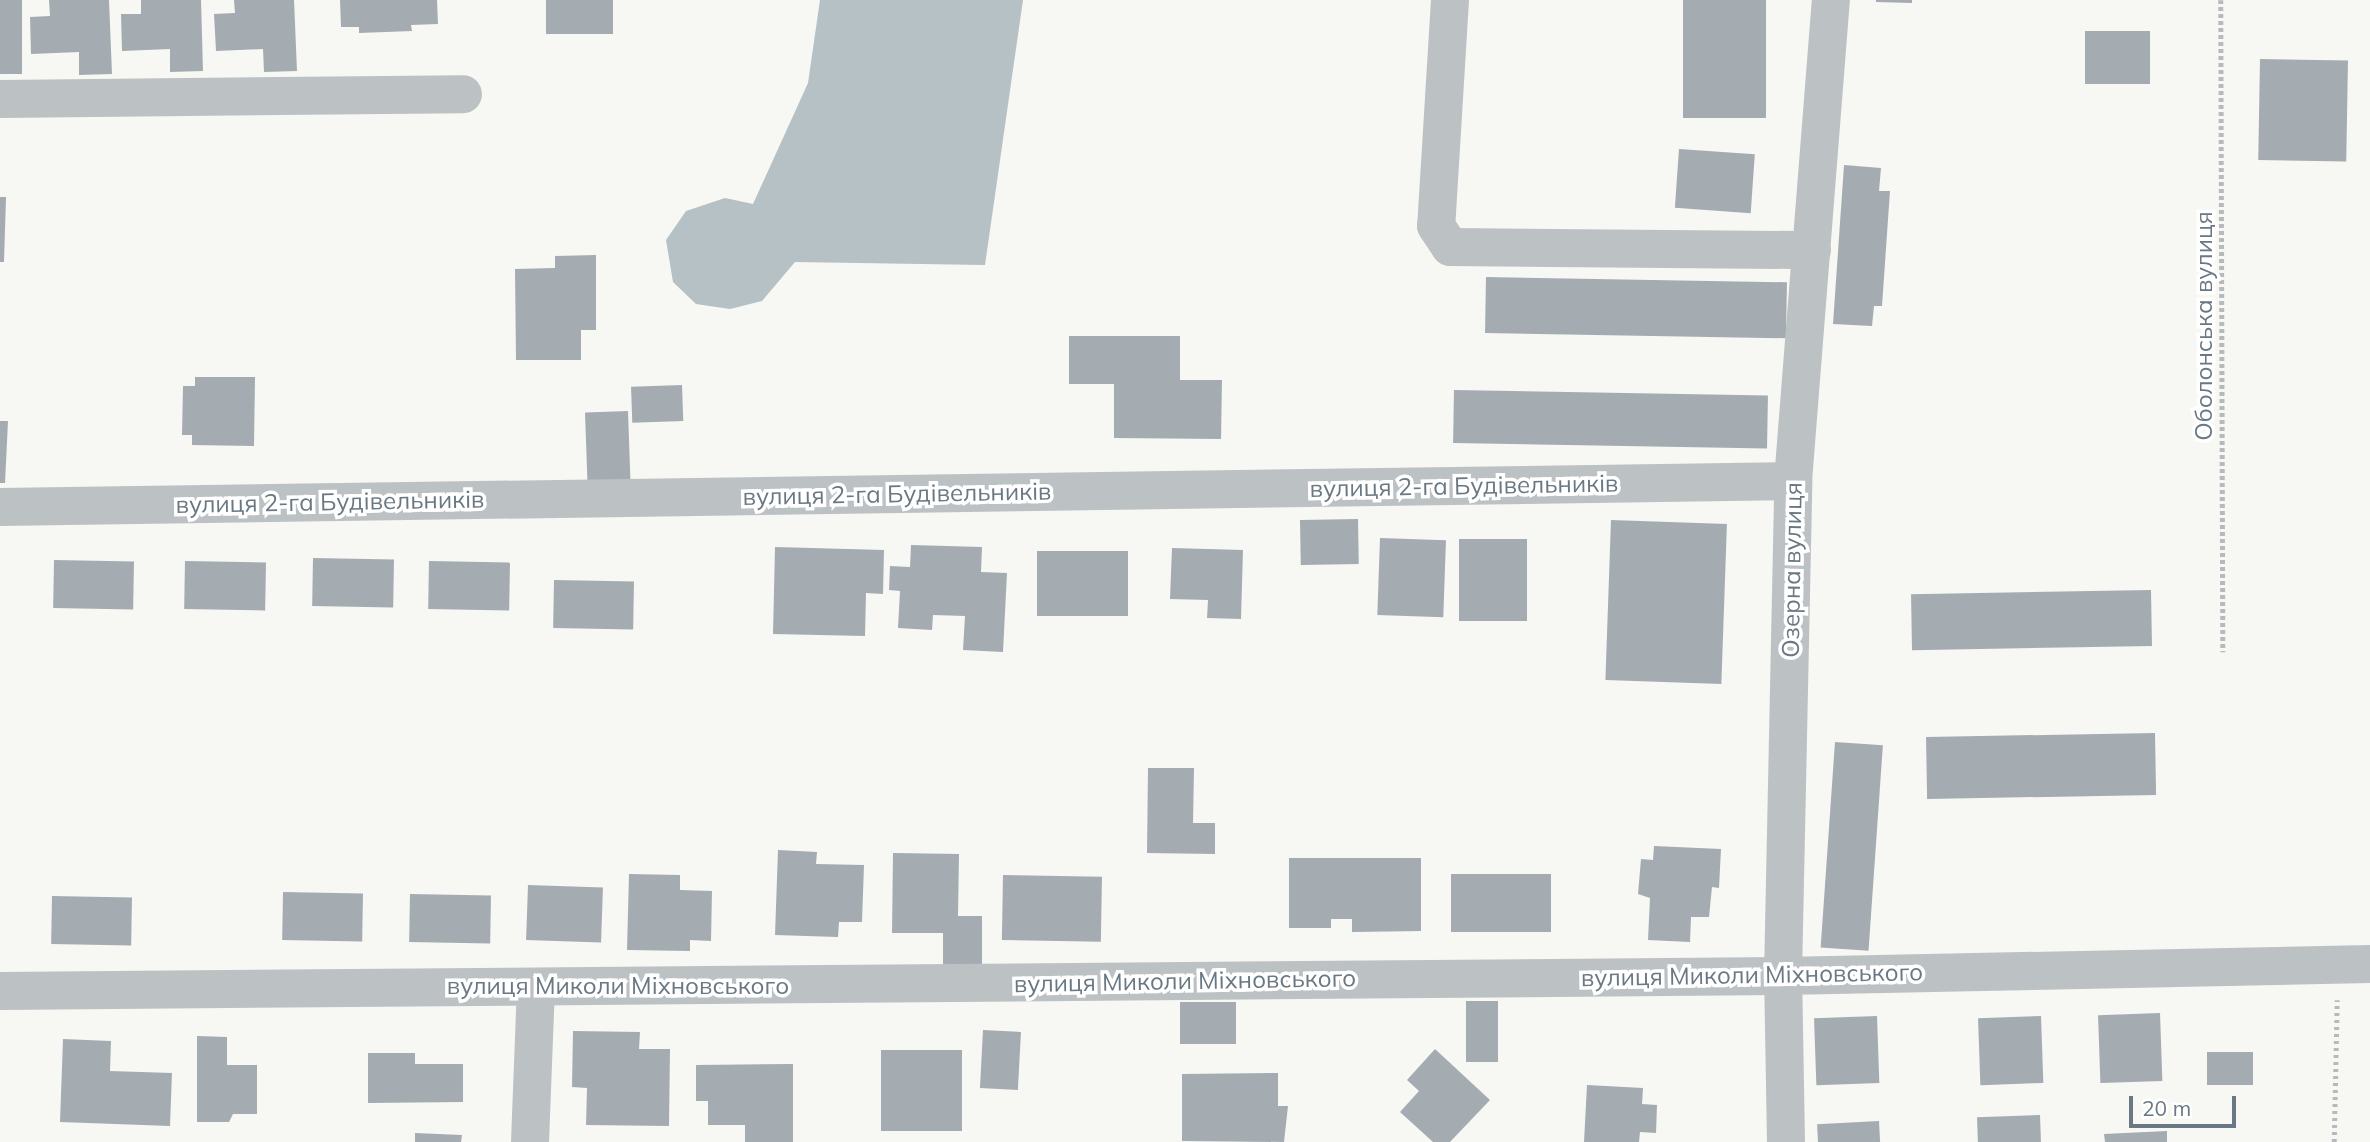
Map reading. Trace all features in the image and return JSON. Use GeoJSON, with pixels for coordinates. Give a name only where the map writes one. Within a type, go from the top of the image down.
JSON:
{"type":"FeatureCollection","features":[{"type":"Feature","properties":{"kind":"street"},"geometry":{"type":"LineString","coordinates":[[1450,0],[1436,226],[1450,247],[1812,250]]}},
{"type":"Feature","properties":{"kind":"street","name":"Озерна вулиця"},"geometry":{"type":"LineString","coordinates":[[1786,1142],[1783,976],[1793,481],[1831,0]]}},
{"type":"Feature","properties":{"kind":"street"},"geometry":{"type":"LineString","coordinates":[[0,99],[463,94]]}},
{"type":"Feature","properties":{"kind":"street","name":"вулиця 2-га Будівельників"},"geometry":{"type":"LineString","coordinates":[[0,507],[1793,481]]}},
{"type":"Feature","properties":{"kind":"street","name":"вулиця Миколи Міхновського"},"geometry":{"type":"LineString","coordinates":[[0,991],[1783,976],[2354,964]]}},
{"type":"Feature","properties":{"kind":"street"},"geometry":{"type":"LineString","coordinates":[[530,1142],[536,987]]}},
{"type":"Feature","properties":{"kind":"path","name":"Оболонська вулиця"},"geometry":{"type":"LineString","coordinates":[[2221,0],[2223,652]]}},
{"type":"Feature","properties":{"kind":"path"},"geometry":{"type":"LineString","coordinates":[[2334,1142],[2354,964]]}},
{"type":"Feature","properties":{"kind":"shaded area"},"geometry":{"type":"Polygon","coordinates":[[[820,0],[1023,0],[985,265],[795,262],[762,301],[730,309],[696,304],[673,282],[666,240],[686,211],[725,198],[753,204],[808,83],[820,0]]]}},
{"type":"Feature","properties":{"kind":"building"},"geometry":{"type":"Polygon","coordinates":[[[0,0],[22,0],[22,74],[0,74],[0,0]]]}},
{"type":"Feature","properties":{"kind":"building"},"geometry":{"type":"Polygon","coordinates":[[[49,0],[109,0],[112,74],[79,75],[79,52],[31,54],[30,17],[50,16],[49,0]]]}},
{"type":"Feature","properties":{"kind":"building"},"geometry":{"type":"Polygon","coordinates":[[[141,0],[201,0],[203,71],[170,72],[170,49],[122,51],[121,14],[141,14],[141,0]]]}},
{"type":"Feature","properties":{"kind":"building"},"geometry":{"type":"Polygon","coordinates":[[[234,0],[294,0],[297,71],[264,72],[263,49],[216,51],[214,14],[235,13],[234,0]]]}},
{"type":"Feature","properties":{"kind":"building"},"geometry":{"type":"Polygon","coordinates":[[[340,0],[437,0],[438,24],[411,25],[412,31],[359,33],[359,27],[341,27],[340,0]]]}},
{"type":"Feature","properties":{"kind":"building"},"geometry":{"type":"Polygon","coordinates":[[[546,0],[613,0],[613,34],[546,34],[546,0]]]}},
{"type":"Feature","properties":{"kind":"building"},"geometry":{"type":"Polygon","coordinates":[[[1683,0],[1766,0],[1766,118],[1683,118],[1683,0]]]}},
{"type":"Feature","properties":{"kind":"building"},"geometry":{"type":"Polygon","coordinates":[[[1912,0],[1912,3],[1876,2],[1912,0]]]}},
{"type":"Feature","properties":{"kind":"building"},"geometry":{"type":"Polygon","coordinates":[[[2085,31],[2150,31],[2150,84],[2085,84],[2085,31]]]}},
{"type":"Feature","properties":{"kind":"building"},"geometry":{"type":"Polygon","coordinates":[[[2260,59],[2348,61],[2346,162],[2258,160],[2260,59]]]}},
{"type":"Feature","properties":{"kind":"building"},"geometry":{"type":"Polygon","coordinates":[[[1679,149],[1755,154],[1751,213],[1675,208],[1679,149]]]}},
{"type":"Feature","properties":{"kind":"building"},"geometry":{"type":"Polygon","coordinates":[[[1844,165],[1881,168],[1879,191],[1890,191],[1882,306],[1874,306],[1872,326],[1833,324],[1844,165]]]}},
{"type":"Feature","properties":{"kind":"building"},"geometry":{"type":"Polygon","coordinates":[[[0,197],[6,197],[4,262],[0,262],[0,197]]]}},
{"type":"Feature","properties":{"kind":"building"},"geometry":{"type":"Polygon","coordinates":[[[596,255],[596,330],[581,330],[581,360],[516,360],[515,269],[555,268],[555,256],[596,255]]]}},
{"type":"Feature","properties":{"kind":"building"},"geometry":{"type":"Polygon","coordinates":[[[1486,277],[1787,282],[1786,338],[1485,333],[1486,277]]]}},
{"type":"Feature","properties":{"kind":"building"},"geometry":{"type":"Polygon","coordinates":[[[1069,336],[1180,336],[1180,380],[1222,380],[1221,439],[1114,438],[1114,384],[1069,384],[1069,336]]]}},
{"type":"Feature","properties":{"kind":"building"},"geometry":{"type":"Polygon","coordinates":[[[195,377],[255,377],[254,446],[192,445],[192,435],[182,435],[183,386],[195,386],[195,377]]]}},
{"type":"Feature","properties":{"kind":"building"},"geometry":{"type":"Polygon","coordinates":[[[682,385],[683,421],[632,423],[631,387],[682,385]]]}},
{"type":"Feature","properties":{"kind":"building"},"geometry":{"type":"Polygon","coordinates":[[[1454,390],[1768,395],[1767,448],[1453,443],[1454,390]]]}},
{"type":"Feature","properties":{"kind":"building"},"geometry":{"type":"Polygon","coordinates":[[[628,411],[631,486],[588,487],[585,413],[628,411]]]}},
{"type":"Feature","properties":{"kind":"building"},"geometry":{"type":"Polygon","coordinates":[[[0,421],[8,421],[5,483],[0,483],[0,421]]]}},
{"type":"Feature","properties":{"kind":"building"},"geometry":{"type":"Polygon","coordinates":[[[1358,519],[1359,564],[1301,565],[1300,520],[1358,519]]]}},
{"type":"Feature","properties":{"kind":"building"},"geometry":{"type":"Polygon","coordinates":[[[1611,520],[1727,524],[1721,684],[1605,680],[1611,520]]]}},
{"type":"Feature","properties":{"kind":"building"},"geometry":{"type":"Polygon","coordinates":[[[1380,538],[1446,540],[1443,617],[1377,615],[1380,538]]]}},
{"type":"Feature","properties":{"kind":"building"},"geometry":{"type":"Polygon","coordinates":[[[1459,539],[1527,539],[1527,621],[1459,621],[1459,539]]]}},
{"type":"Feature","properties":{"kind":"building"},"geometry":{"type":"Polygon","coordinates":[[[911,545],[982,547],[981,572],[1007,573],[1003,652],[963,650],[965,616],[933,615],[932,630],[898,628],[900,591],[889,590],[890,566],[910,567],[911,545]]]}},
{"type":"Feature","properties":{"kind":"building"},"geometry":{"type":"Polygon","coordinates":[[[775,547],[884,550],[883,594],[866,593],[865,636],[773,634],[775,547]]]}},
{"type":"Feature","properties":{"kind":"building"},"geometry":{"type":"Polygon","coordinates":[[[1172,548],[1243,550],[1241,619],[1207,618],[1208,600],[1170,599],[1172,548]]]}},
{"type":"Feature","properties":{"kind":"building"},"geometry":{"type":"Polygon","coordinates":[[[1037,551],[1128,551],[1128,616],[1037,616],[1037,551]]]}},
{"type":"Feature","properties":{"kind":"building"},"geometry":{"type":"Polygon","coordinates":[[[313,558],[394,559],[393,607],[312,606],[313,558]]]}},
{"type":"Feature","properties":{"kind":"building"},"geometry":{"type":"Polygon","coordinates":[[[54,560],[134,561],[133,609],[53,608],[54,560]]]}},
{"type":"Feature","properties":{"kind":"building"},"geometry":{"type":"Polygon","coordinates":[[[185,561],[266,562],[265,610],[184,609],[185,561]]]}},
{"type":"Feature","properties":{"kind":"building"},"geometry":{"type":"Polygon","coordinates":[[[429,561],[510,562],[509,610],[428,609],[429,561]]]}},
{"type":"Feature","properties":{"kind":"building"},"geometry":{"type":"Polygon","coordinates":[[[554,580],[634,581],[633,629],[553,628],[554,580]]]}},
{"type":"Feature","properties":{"kind":"building"},"geometry":{"type":"Polygon","coordinates":[[[2151,590],[2152,646],[1912,650],[1911,594],[2151,590]]]}},
{"type":"Feature","properties":{"kind":"building"},"geometry":{"type":"Polygon","coordinates":[[[2155,733],[2156,795],[1927,799],[1926,737],[2155,733]]]}},
{"type":"Feature","properties":{"kind":"building"},"geometry":{"type":"Polygon","coordinates":[[[1835,742],[1883,745],[1869,951],[1821,947],[1835,742]]]}},
{"type":"Feature","properties":{"kind":"building"},"geometry":{"type":"Polygon","coordinates":[[[1148,768],[1194,768],[1193,823],[1215,823],[1215,854],[1147,853],[1148,768]]]}},
{"type":"Feature","properties":{"kind":"building"},"geometry":{"type":"Polygon","coordinates":[[[1654,846],[1721,849],[1719,888],[1712,887],[1709,917],[1691,917],[1690,942],[1648,940],[1650,898],[1638,894],[1641,859],[1653,860],[1654,846]]]}},
{"type":"Feature","properties":{"kind":"building"},"geometry":{"type":"Polygon","coordinates":[[[778,850],[817,852],[816,864],[864,865],[862,922],[839,922],[838,937],[775,935],[778,850]]]}},
{"type":"Feature","properties":{"kind":"building"},"geometry":{"type":"Polygon","coordinates":[[[893,853],[959,854],[958,916],[982,916],[982,965],[943,965],[943,933],[892,933],[893,853]]]}},
{"type":"Feature","properties":{"kind":"building"},"geometry":{"type":"Polygon","coordinates":[[[1289,858],[1421,858],[1421,931],[1352,932],[1352,919],[1331,919],[1331,928],[1289,928],[1289,858]]]}},
{"type":"Feature","properties":{"kind":"building"},"geometry":{"type":"Polygon","coordinates":[[[629,874],[680,875],[680,890],[712,891],[711,941],[690,940],[690,951],[627,950],[629,874]]]}},
{"type":"Feature","properties":{"kind":"building"},"geometry":{"type":"Polygon","coordinates":[[[1451,874],[1551,874],[1551,932],[1451,932],[1451,874]]]}},
{"type":"Feature","properties":{"kind":"building"},"geometry":{"type":"Polygon","coordinates":[[[1003,875],[1102,877],[1101,942],[1002,940],[1003,875]]]}},
{"type":"Feature","properties":{"kind":"building"},"geometry":{"type":"Polygon","coordinates":[[[528,885],[603,888],[601,943],[526,940],[528,885]]]}},
{"type":"Feature","properties":{"kind":"building"},"geometry":{"type":"Polygon","coordinates":[[[283,892],[363,893],[362,941],[282,940],[283,892]]]}},
{"type":"Feature","properties":{"kind":"building"},"geometry":{"type":"Polygon","coordinates":[[[410,894],[491,895],[490,943],[409,942],[410,894]]]}},
{"type":"Feature","properties":{"kind":"building"},"geometry":{"type":"Polygon","coordinates":[[[52,896],[132,897],[131,945],[51,944],[52,896]]]}},
{"type":"Feature","properties":{"kind":"building"},"geometry":{"type":"Polygon","coordinates":[[[1466,1001],[1498,1001],[1498,1062],[1466,1062],[1466,1001]]]}},
{"type":"Feature","properties":{"kind":"building"},"geometry":{"type":"Polygon","coordinates":[[[1180,1002],[1236,1002],[1236,1044],[1180,1044],[1180,1002]]]}},
{"type":"Feature","properties":{"kind":"building"},"geometry":{"type":"Polygon","coordinates":[[[2160,1013],[2162,1081],[2100,1083],[2098,1015],[2160,1013]]]}},
{"type":"Feature","properties":{"kind":"building"},"geometry":{"type":"Polygon","coordinates":[[[1877,1016],[1879,1083],[1816,1085],[1814,1018],[1877,1016]]]}},
{"type":"Feature","properties":{"kind":"building"},"geometry":{"type":"Polygon","coordinates":[[[2041,1016],[2043,1083],[1980,1085],[1978,1018],[2041,1016]]]}},
{"type":"Feature","properties":{"kind":"building"},"geometry":{"type":"Polygon","coordinates":[[[983,1030],[1021,1032],[1018,1090],[980,1088],[983,1030]]]}},
{"type":"Feature","properties":{"kind":"building"},"geometry":{"type":"Polygon","coordinates":[[[573,1031],[640,1032],[639,1049],[670,1049],[669,1126],[586,1125],[587,1088],[572,1087],[573,1031]]]}},
{"type":"Feature","properties":{"kind":"building"},"geometry":{"type":"Polygon","coordinates":[[[197,1036],[227,1037],[227,1065],[257,1065],[257,1114],[233,1114],[229,1122],[197,1122],[197,1036]]]}},
{"type":"Feature","properties":{"kind":"building"},"geometry":{"type":"Polygon","coordinates":[[[63,1039],[111,1041],[110,1071],[172,1073],[170,1126],[60,1122],[63,1039]]]}},
{"type":"Feature","properties":{"kind":"building"},"geometry":{"type":"Polygon","coordinates":[[[1435,1049],[1490,1100],[1450,1142],[1433,1142],[1400,1112],[1419,1091],[1407,1080],[1435,1049]]]}},
{"type":"Feature","properties":{"kind":"building"},"geometry":{"type":"Polygon","coordinates":[[[881,1050],[962,1050],[962,1131],[881,1131],[881,1050]]]}},
{"type":"Feature","properties":{"kind":"building"},"geometry":{"type":"Polygon","coordinates":[[[2207,1052],[2253,1052],[2253,1085],[2207,1085],[2207,1052]]]}},
{"type":"Feature","properties":{"kind":"building"},"geometry":{"type":"Polygon","coordinates":[[[368,1053],[415,1053],[415,1064],[463,1064],[463,1102],[368,1103],[368,1053]]]}},
{"type":"Feature","properties":{"kind":"building"},"geometry":{"type":"Polygon","coordinates":[[[793,1064],[793,1142],[745,1142],[745,1125],[708,1125],[708,1101],[696,1101],[696,1065],[793,1064]]]}},
{"type":"Feature","properties":{"kind":"building"},"geometry":{"type":"Polygon","coordinates":[[[1278,1073],[1278,1106],[1288,1106],[1284,1142],[1182,1141],[1182,1074],[1278,1073]]]}},
{"type":"Feature","properties":{"kind":"building"},"geometry":{"type":"Polygon","coordinates":[[[1587,1085],[1643,1088],[1642,1104],[1657,1105],[1656,1133],[1640,1132],[1639,1142],[1584,1142],[1587,1085]]]}},
{"type":"Feature","properties":{"kind":"building"},"geometry":{"type":"Polygon","coordinates":[[[2040,1115],[2041,1142],[1978,1142],[1977,1117],[2040,1115]]]}},
{"type":"Feature","properties":{"kind":"building"},"geometry":{"type":"Polygon","coordinates":[[[1879,1121],[1880,1142],[1818,1142],[1817,1124],[1879,1121]]]}},
{"type":"Feature","properties":{"kind":"building"},"geometry":{"type":"Polygon","coordinates":[[[2167,1131],[2167,1142],[2105,1142],[2104,1134],[2167,1131]]]}},
{"type":"Feature","properties":{"kind":"building"},"geometry":{"type":"Polygon","coordinates":[[[415,1133],[462,1135],[461,1142],[415,1142],[415,1133]]]}}]}
